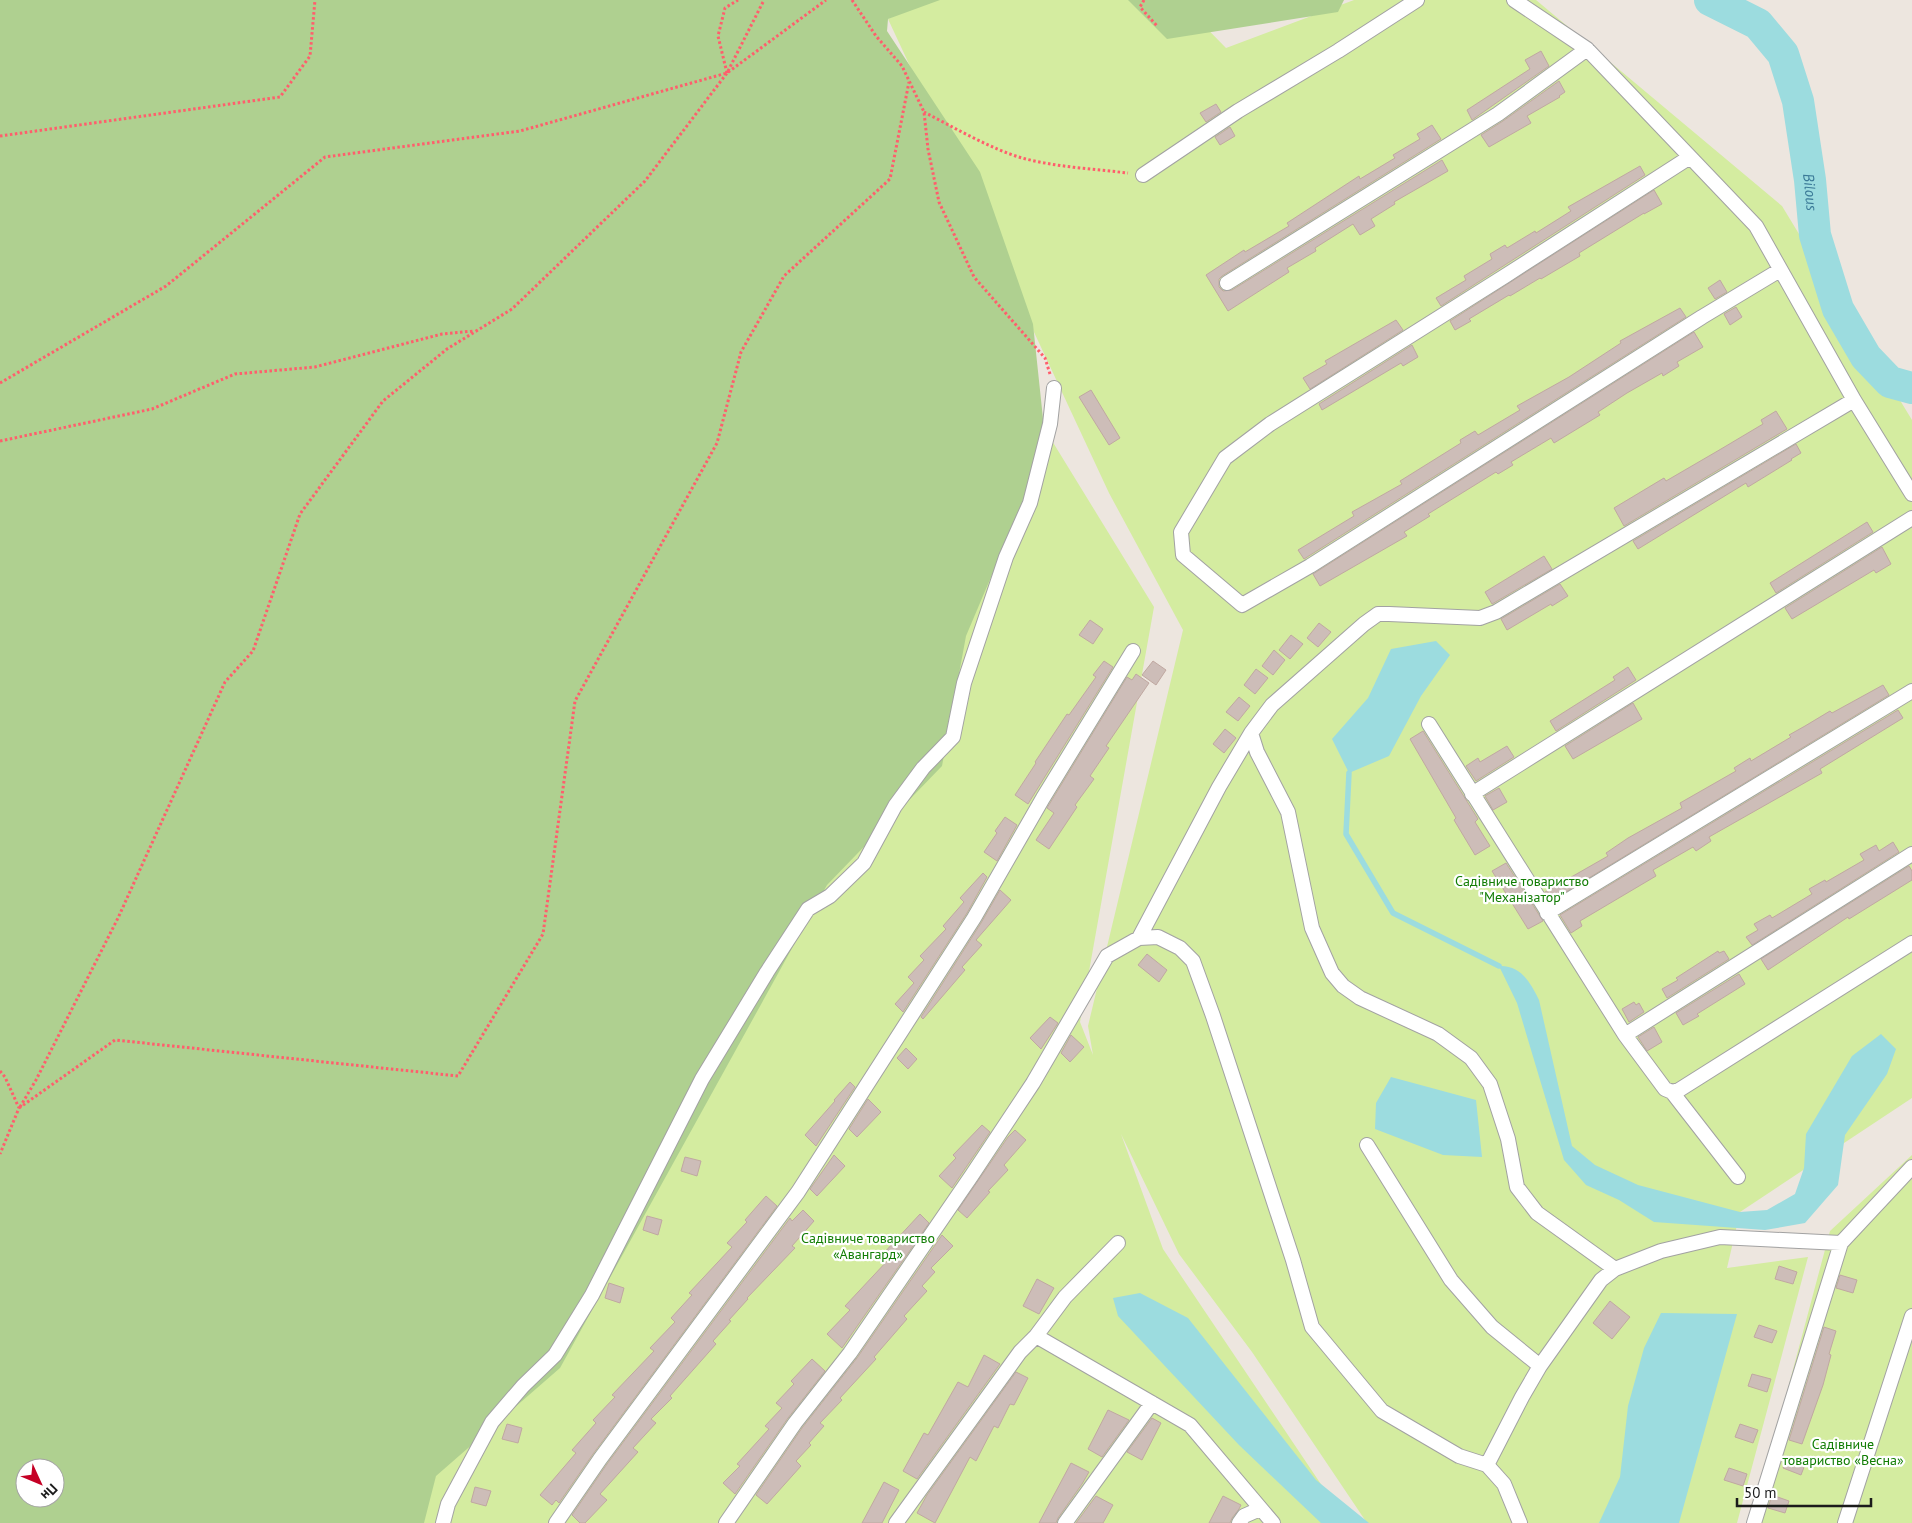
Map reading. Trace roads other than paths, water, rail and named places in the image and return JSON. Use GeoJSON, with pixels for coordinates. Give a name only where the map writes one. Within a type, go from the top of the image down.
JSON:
{"type":"FeatureCollection","features":[{"type":"Feature","properties":{"kind":"street"},"geometry":{"type":"LineString","coordinates":[[1144,175],[1238,112],[1321,62],[1417,0]]}},
{"type":"Feature","properties":{"kind":"street"},"geometry":{"type":"LineString","coordinates":[[1514,0],[1587,49],[1756,226],[1854,400],[1912,494]]}},
{"type":"Feature","properties":{"kind":"street"},"geometry":{"type":"LineString","coordinates":[[1227,283],[1498,114],[1587,49]]}},
{"type":"Feature","properties":{"kind":"street"},"geometry":{"type":"LineString","coordinates":[[1690,157],[1270,424],[1226,458],[1181,532],[1183,555],[1242,606],[1310,566],[1702,317],[1780,270]]}},
{"type":"Feature","properties":{"kind":"street"},"geometry":{"type":"LineString","coordinates":[[442,1523],[448,1504],[492,1422],[555,1355],[592,1295],[702,1079],[797,925],[808,909],[830,896],[864,863],[894,806],[923,768],[953,737],[964,683],[1006,557],[1030,503],[1050,424],[1054,388]]}},
{"type":"Feature","properties":{"kind":"street"},"geometry":{"type":"LineString","coordinates":[[1139,938],[1219,787],[1251,734],[1272,705],[1364,624],[1378,614],[1480,618],[1496,612],[1854,400]]}},
{"type":"Feature","properties":{"kind":"street"},"geometry":{"type":"LineString","coordinates":[[1472,794],[1912,518]]}},
{"type":"Feature","properties":{"kind":"street"},"geometry":{"type":"LineString","coordinates":[[556,1523],[600,1460],[798,1192],[974,918],[1133,650]]}},
{"type":"Feature","properties":{"kind":"street"},"geometry":{"type":"LineString","coordinates":[[1547,913],[1912,691]]}},
{"type":"Feature","properties":{"kind":"street"},"geometry":{"type":"LineString","coordinates":[[1429,724],[1625,1035],[1665,1088],[1672,1092],[1738,1177]]}},
{"type":"Feature","properties":{"kind":"street"},"geometry":{"type":"LineString","coordinates":[[1251,734],[1257,752],[1288,812],[1312,928],[1332,973],[1343,986],[1360,998],[1438,1034],[1471,1058],[1490,1084],[1508,1138],[1517,1187],[1536,1213],[1615,1269]]}},
{"type":"Feature","properties":{"kind":"street"},"geometry":{"type":"LineString","coordinates":[[1625,1035],[1912,854]]}},
{"type":"Feature","properties":{"kind":"street"},"geometry":{"type":"LineString","coordinates":[[726,1523],[795,1423],[850,1353],[972,1175],[1033,1083],[1107,956],[1139,938],[1158,937],[1180,948],[1193,961],[1213,1016],[1293,1260],[1312,1327],[1382,1410],[1459,1456],[1487,1465],[1504,1484],[1520,1523]]}},
{"type":"Feature","properties":{"kind":"street"},"geometry":{"type":"LineString","coordinates":[[1672,1092],[1679,1090],[1912,943]]}},
{"type":"Feature","properties":{"kind":"street"},"geometry":{"type":"LineString","coordinates":[[1367,1145],[1451,1280],[1492,1327],[1540,1366]]}},
{"type":"Feature","properties":{"kind":"street"},"geometry":{"type":"LineString","coordinates":[[1754,1523],[1841,1243],[1912,1167]]}},
{"type":"Feature","properties":{"kind":"street"},"geometry":{"type":"LineString","coordinates":[[1487,1465],[1540,1366],[1600,1280],[1615,1269],[1661,1251],[1720,1237],[1841,1243]]}},
{"type":"Feature","properties":{"kind":"street"},"geometry":{"type":"LineString","coordinates":[[896,1523],[1020,1352],[1036,1336],[1065,1297],[1118,1243]]}},
{"type":"Feature","properties":{"kind":"street"},"geometry":{"type":"LineString","coordinates":[[1846,1523],[1912,1316]]}},
{"type":"Feature","properties":{"kind":"street"},"geometry":{"type":"LineString","coordinates":[[1036,1336],[1190,1425],[1260,1509],[1270,1517],[1273,1523]]}},
{"type":"Feature","properties":{"kind":"street"},"geometry":{"type":"LineString","coordinates":[[1065,1523],[1152,1403]]}},
{"type":"Feature","properties":{"kind":"street"},"geometry":{"type":"LineString","coordinates":[[1239,1523],[1244,1516],[1260,1509]]}},
{"type":"Feature","properties":{"kind":"water"},"geometry":{"type":"Polygon","coordinates":[[[1436,641],[1450,655],[1421,696],[1389,756],[1349,773],[1332,739],[1368,698],[1391,649],[1436,641]]]}},
{"type":"Feature","properties":{"kind":"water"},"geometry":{"type":"Polygon","coordinates":[[[1499,966],[1513,968],[1524,976],[1539,1000],[1572,1146],[1595,1165],[1638,1185],[1740,1212],[1767,1210],[1795,1194],[1804,1168],[1806,1134],[1852,1056],[1881,1034],[1896,1049],[1887,1074],[1845,1135],[1838,1185],[1805,1223],[1765,1230],[1654,1222],[1619,1200],[1586,1185],[1564,1160],[1517,1003],[1499,966]]]}},
{"type":"Feature","properties":{"kind":"water"},"geometry":{"type":"Polygon","coordinates":[[[1391,1077],[1476,1100],[1482,1157],[1443,1155],[1375,1129],[1376,1103],[1391,1077]]]}},
{"type":"Feature","properties":{"kind":"water"},"geometry":{"type":"Polygon","coordinates":[[[1140,1293],[1188,1318],[1316,1480],[1369,1523],[1321,1523],[1239,1445],[1118,1316],[1113,1298],[1140,1293]]]}},
{"type":"Feature","properties":{"kind":"water"},"geometry":{"type":"Polygon","coordinates":[[[1661,1313],[1737,1314],[1679,1523],[1599,1523],[1620,1477],[1628,1406],[1644,1348],[1661,1313]]]}},
{"type":"Feature","properties":{"kind":"waterway","name":"Bilous"},"geometry":{"type":"LineString","coordinates":[[1710,0],[1758,24],[1783,54],[1798,101],[1810,180],[1815,235],[1838,309],[1866,357],[1890,382],[1912,388]]}},
{"type":"Feature","properties":{"kind":"waterway"},"geometry":{"type":"LineString","coordinates":[[1349,773],[1346,834],[1393,913],[1499,966]]}},
{"type":"Feature","properties":{"kind":"park label","name":"Садівниче товариство \"Механізатор\""},"geometry":{"type":"Point","coordinates":[1522,890]}},
{"type":"Feature","properties":{"kind":"park label","name":"Садівниче товариство «Авангард»"},"geometry":{"type":"Point","coordinates":[868,1246]}},
{"type":"Feature","properties":{"kind":"park label","name":"Садівниче товариство «Весна»"},"geometry":{"type":"Point","coordinates":[1843,1452]}}]}
